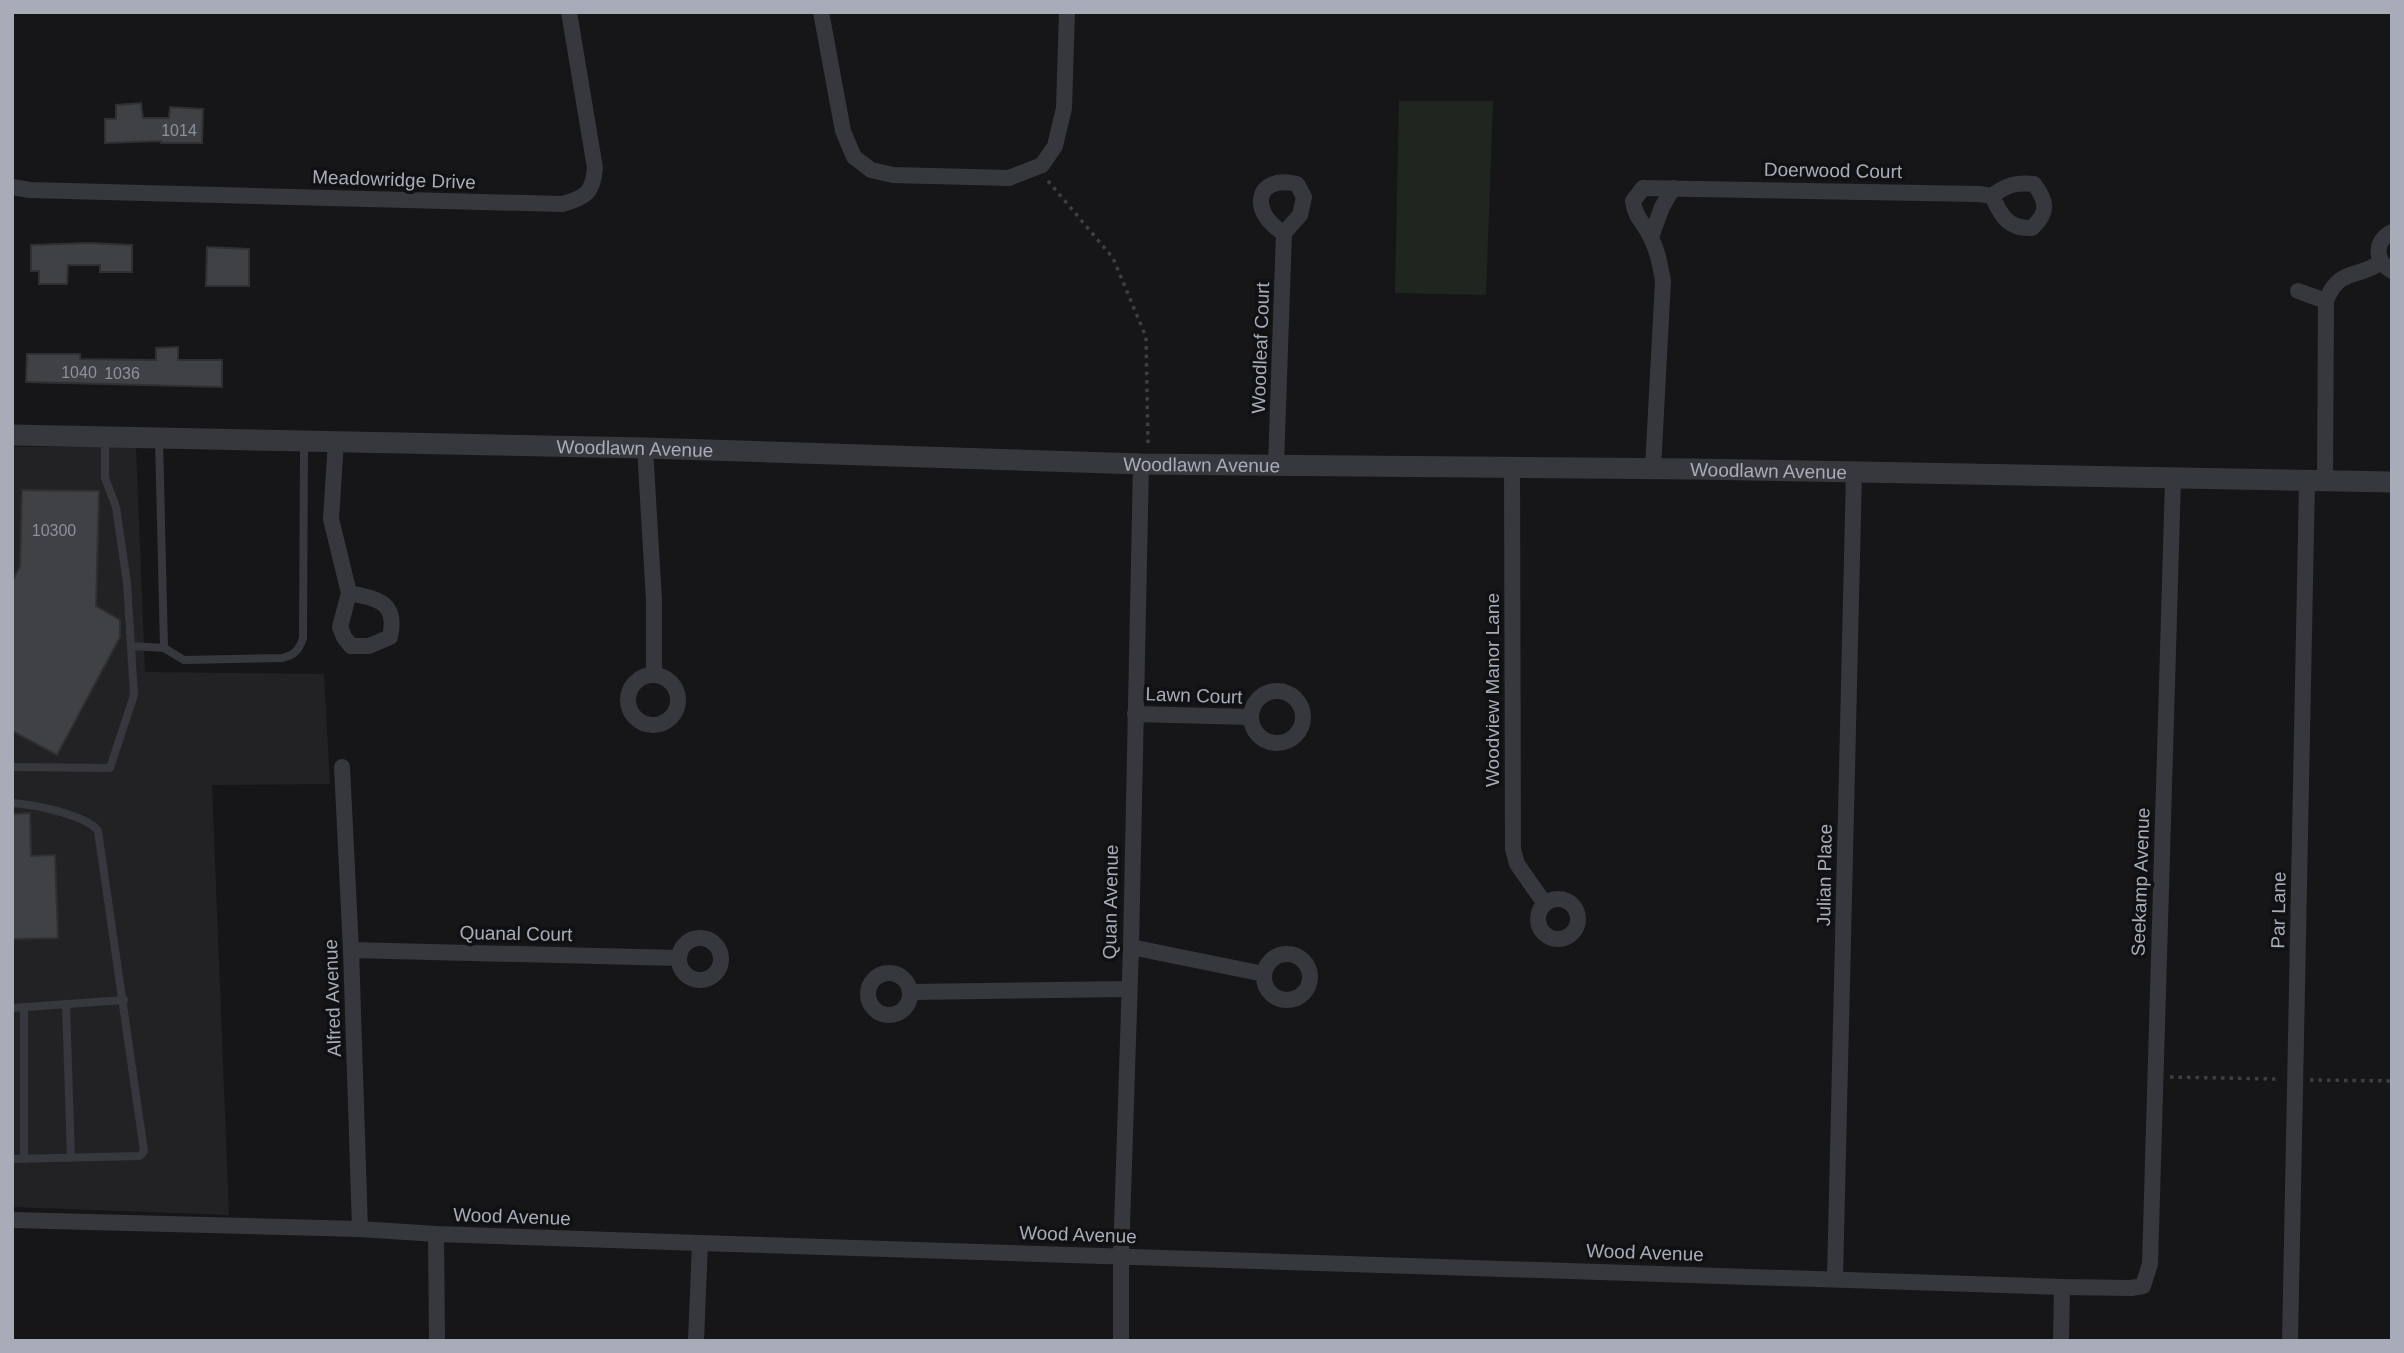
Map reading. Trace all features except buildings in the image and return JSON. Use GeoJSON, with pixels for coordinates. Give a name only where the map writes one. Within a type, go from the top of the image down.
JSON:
{"type":"FeatureCollection","features":[{"type":"Feature","properties":{"kind":"street","name":"Meadowridge Drive"},"geometry":{"type":"LineString","coordinates":[[12,187],[30,190],[562,204],[582,199],[594,183],[596,168],[569,12]]}},
{"type":"Feature","properties":{"kind":"street"},"geometry":{"type":"LineString","coordinates":[[821,12],[843,131],[854,158],[871,170],[893,175],[1009,178],[1042,165],[1055,146],[1064,108],[1067,12]]}},
{"type":"Feature","properties":{"kind":"street","name":"Doerwood Court"},"geometry":{"type":"LineString","coordinates":[[1653,468],[1663,281],[1657,251],[1651,237],[1635,215],[1633,201],[1643,188],[1979,194],[1992,197]]}},
{"type":"Feature","properties":{"kind":"street"},"geometry":{"type":"LineString","coordinates":[[1651,237],[1662,207],[1673,188]]}},
{"type":"Feature","properties":{"kind":"street"},"geometry":{"type":"LineString","coordinates":[[2298,291],[2326,301],[2339,280],[2346,275],[2386,266],[2378,250],[2379,244],[2392,232]]}},
{"type":"Feature","properties":{"kind":"street","name":"Woodleaf Court"},"geometry":{"type":"LineString","coordinates":[[1276,465],[1284,233]]}},
{"type":"Feature","properties":{"kind":"street","name":"Par Lane"},"geometry":{"type":"LineString","coordinates":[[2290,1341],[2295,1079],[2316,481],[2326,301]]}},
{"type":"Feature","properties":{"kind":"street","name":"Woodlawn Avenue"},"geometry":{"type":"LineString","coordinates":[[12,435],[645,448],[1145,464],[1653,468],[2392,482]]}},
{"type":"Feature","properties":{"kind":"street"},"geometry":{"type":"LineString","coordinates":[[336,441],[331,519],[349,593]]}},
{"type":"Feature","properties":{"kind":"street"},"geometry":{"type":"LineString","coordinates":[[645,448],[654,600],[654,675]]}},
{"type":"Feature","properties":{"kind":"street","name":"Quan Avenue"},"geometry":{"type":"LineString","coordinates":[[1121,1341],[1135,714],[1145,464]]}},
{"type":"Feature","properties":{"kind":"street","name":"Woodview Manor Lane"},"geometry":{"type":"LineString","coordinates":[[1512,467],[1513,849],[1517,864],[1545,904]]}},
{"type":"Feature","properties":{"kind":"street","name":"Julian Place"},"geometry":{"type":"LineString","coordinates":[[1835,1278],[1854,473]]}},
{"type":"Feature","properties":{"kind":"street","name":"Seekamp Avenue"},"geometry":{"type":"LineString","coordinates":[[2143,1286],[2150,1264],[2173,479]]}},
{"type":"Feature","properties":{"kind":"street","name":"Lawn Court"},"geometry":{"type":"LineString","coordinates":[[1135,714],[1251,717]]}},
{"type":"Feature","properties":{"kind":"street","name":"Alfred Avenue"},"geometry":{"type":"LineString","coordinates":[[342,767],[360,1229]]}},
{"type":"Feature","properties":{"kind":"street"},"geometry":{"type":"LineString","coordinates":[[1131,947],[1264,974]]}},
{"type":"Feature","properties":{"kind":"street","name":"Quanal Court"},"geometry":{"type":"LineString","coordinates":[[351,950],[679,958]]}},
{"type":"Feature","properties":{"kind":"street"},"geometry":{"type":"LineString","coordinates":[[910,992],[1129,989]]}},
{"type":"Feature","properties":{"kind":"street","name":"Wood Avenue"},"geometry":{"type":"LineString","coordinates":[[12,1220],[360,1229],[700,1243],[2062,1287],[2131,1289],[2143,1286]]}},
{"type":"Feature","properties":{"kind":"street"},"geometry":{"type":"LineString","coordinates":[[436,1234],[438,1341]]}},
{"type":"Feature","properties":{"kind":"street"},"geometry":{"type":"LineString","coordinates":[[696,1341],[700,1243]]}},
{"type":"Feature","properties":{"kind":"street"},"geometry":{"type":"LineString","coordinates":[[2061,1341],[2062,1287]]}},
{"type":"Feature","properties":{"kind":"lane"},"geometry":{"type":"LineString","coordinates":[[12,767],[110,768],[134,695],[127,583],[116,507],[105,478],[105,437]]}},
{"type":"Feature","properties":{"kind":"lane"},"geometry":{"type":"LineString","coordinates":[[159,438],[163,649]]}},
{"type":"Feature","properties":{"kind":"lane"},"geometry":{"type":"LineString","coordinates":[[131,646],[163,649],[184,660],[282,658],[299,650],[303,638],[304,441]]}},
{"type":"Feature","properties":{"kind":"lane"},"geometry":{"type":"LineString","coordinates":[[12,803],[28,803],[89,822],[98,831],[144,1151],[140,1156],[12,1159]]}},
{"type":"Feature","properties":{"kind":"lane"},"geometry":{"type":"LineString","coordinates":[[12,1008],[124,1000]]}},
{"type":"Feature","properties":{"kind":"lane"},"geometry":{"type":"LineString","coordinates":[[66,1004],[71,1158]]}},
{"type":"Feature","properties":{"kind":"lane"},"geometry":{"type":"LineString","coordinates":[[24,1007],[24,1159]]}},
{"type":"Feature","properties":{"kind":"path"},"geometry":{"type":"LineString","coordinates":[[1036,167],[1113,258],[1146,337],[1145,464]]}},
{"type":"Feature","properties":{"kind":"path"},"geometry":{"type":"LineString","coordinates":[[2155,1077],[2392,1081]]}},
{"type":"Feature","properties":{"kind":"shaded area"},"geometry":{"type":"Polygon","coordinates":[[[1399,101],[1493,101],[1486,295],[1395,293],[1399,101]]]}},
{"type":"Feature","properties":{"kind":"shaded area"},"geometry":{"type":"Polygon","coordinates":[[[12,447],[136,447],[145,672],[324,674],[330,784],[212,785],[229,1215],[12,1207],[12,447]]]}}]}
